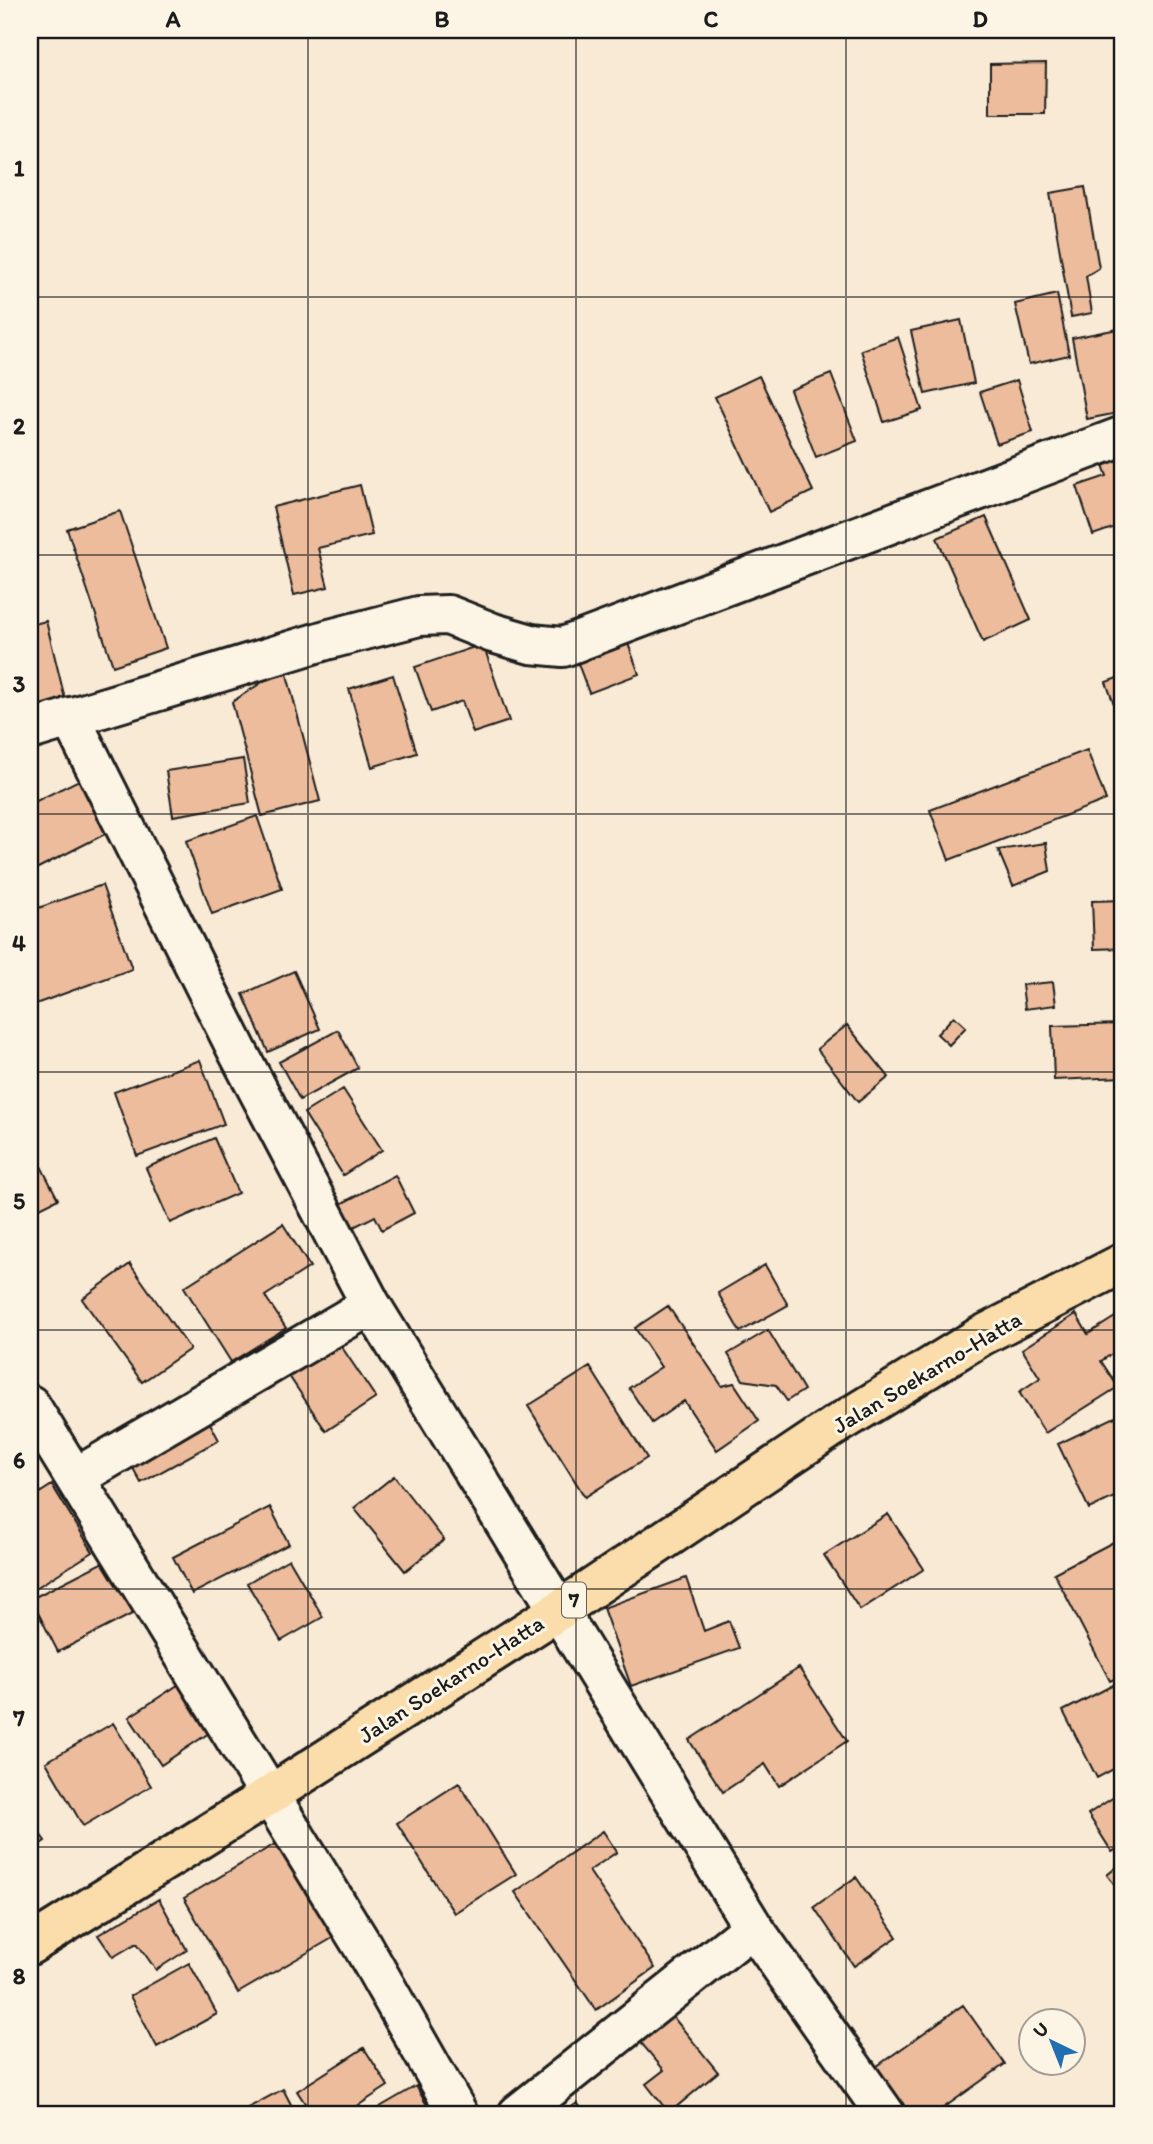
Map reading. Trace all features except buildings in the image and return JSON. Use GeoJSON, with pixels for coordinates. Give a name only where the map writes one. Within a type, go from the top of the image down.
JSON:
{"type":"FeatureCollection","features":[{"type":"Feature","properties":{"kind":"highway","name":"Jalan Soekarno-Hatta"},"geometry":{"type":"LineString","coordinates":[[30,1945],[558,1611],[833,1427],[981,1336],[1123,1263]]}},
{"type":"Feature","properties":{"kind":"street"},"geometry":{"type":"LineString","coordinates":[[30,730],[313,644],[419,616],[448,615],[493,633],[531,644],[563,647],[1123,436]]}},
{"type":"Feature","properties":{"kind":"street"},"geometry":{"type":"LineString","coordinates":[[69,717],[238,1052],[371,1305],[753,1927],[886,2114]]}},
{"type":"Feature","properties":{"kind":"street"},"geometry":{"type":"LineString","coordinates":[[75,1478],[371,1305]]}},
{"type":"Feature","properties":{"kind":"street"},"geometry":{"type":"LineString","coordinates":[[30,1405],[362,1945],[458,2114]]}},
{"type":"Feature","properties":{"kind":"street"},"geometry":{"type":"LineString","coordinates":[[518,2114],[753,1927]]}}]}
